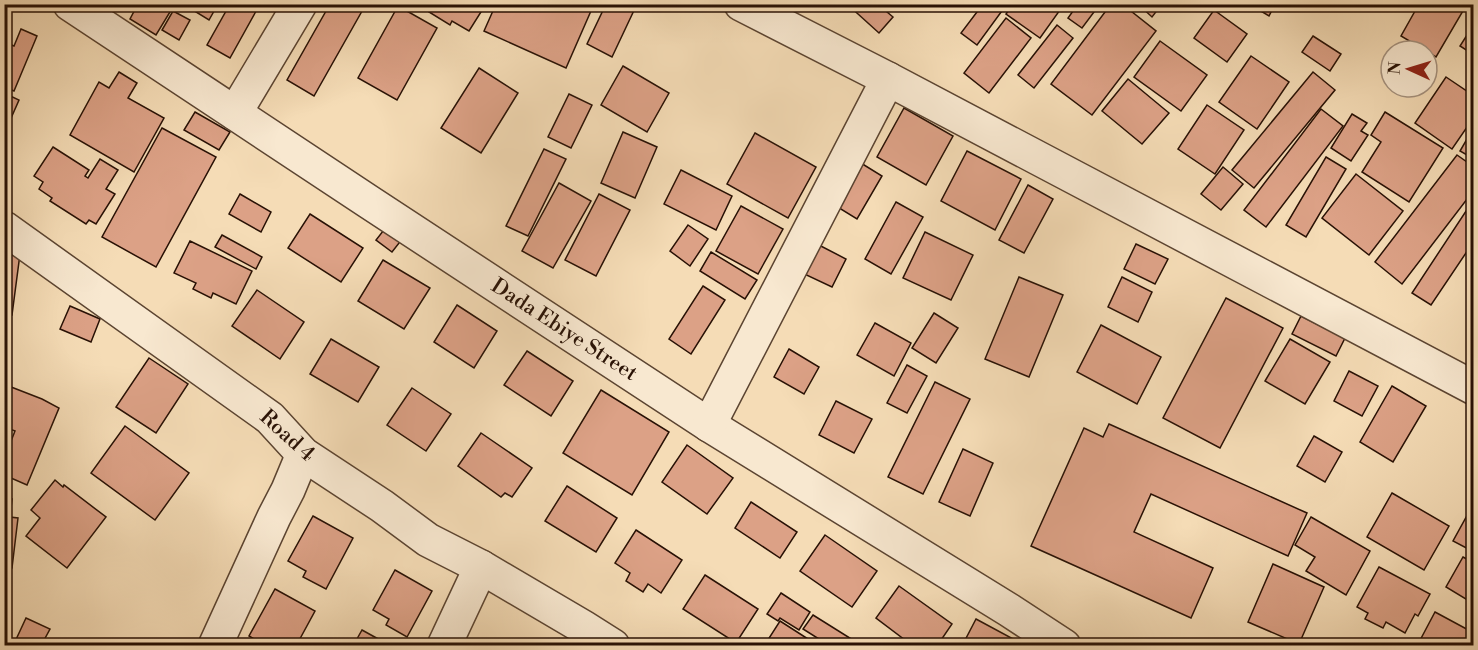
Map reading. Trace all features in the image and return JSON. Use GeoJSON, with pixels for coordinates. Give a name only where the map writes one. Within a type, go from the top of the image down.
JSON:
{"type":"FeatureCollection","features":[{"type":"Feature","properties":{"kind":"street","name":"Dada Ebiye Street"},"geometry":{"type":"LineString","coordinates":[[70,4],[709,425],[1064,645]]}},
{"type":"Feature","properties":{"kind":"street"},"geometry":{"type":"LineString","coordinates":[[235,113],[300,4]]}},
{"type":"Feature","properties":{"kind":"street"},"geometry":{"type":"LineString","coordinates":[[741,4],[1473,388]]}},
{"type":"Feature","properties":{"kind":"street"},"geometry":{"type":"LineString","coordinates":[[709,425],[888,80]]}},
{"type":"Feature","properties":{"kind":"street","name":"Road 4"},"geometry":{"type":"LineString","coordinates":[[4,228],[270,418],[303,454],[382,506],[428,540],[481,567],[613,645]]}},
{"type":"Feature","properties":{"kind":"street"},"geometry":{"type":"LineString","coordinates":[[215,645],[303,454]]}},
{"type":"Feature","properties":{"kind":"street"},"geometry":{"type":"LineString","coordinates":[[444,645],[481,567]]}},
{"type":"Feature","properties":{"kind":"building"},"geometry":{"type":"Polygon","coordinates":[[[138,4],[168,4],[173,7],[156,35],[130,19],[138,4]]]}},
{"type":"Feature","properties":{"kind":"building"},"geometry":{"type":"Polygon","coordinates":[[[183,4],[218,4],[209,20],[183,4]]]}},
{"type":"Feature","properties":{"kind":"building"},"geometry":{"type":"Polygon","coordinates":[[[230,4],[260,4],[230,58],[207,45],[230,4]]]}},
{"type":"Feature","properties":{"kind":"building"},"geometry":{"type":"Polygon","coordinates":[[[330,4],[366,4],[314,96],[287,80],[330,4]]]}},
{"type":"Feature","properties":{"kind":"building"},"geometry":{"type":"Polygon","coordinates":[[[434,4],[486,4],[469,31],[452,21],[450,25],[429,12],[434,4]]]}},
{"type":"Feature","properties":{"kind":"building"},"geometry":{"type":"Polygon","coordinates":[[[496,4],[594,4],[566,68],[484,31],[496,4]]]}},
{"type":"Feature","properties":{"kind":"building"},"geometry":{"type":"Polygon","coordinates":[[[606,4],[637,4],[612,57],[587,44],[606,4]]]}},
{"type":"Feature","properties":{"kind":"building"},"geometry":{"type":"Polygon","coordinates":[[[847,4],[881,4],[880,6],[893,17],[879,33],[847,4]]]}},
{"type":"Feature","properties":{"kind":"building"},"geometry":{"type":"Polygon","coordinates":[[[983,4],[1007,4],[977,45],[961,33],[983,4]]]}},
{"type":"Feature","properties":{"kind":"building"},"geometry":{"type":"Polygon","coordinates":[[[1013,4],[1052,4],[1060,10],[1040,38],[1006,14],[1013,4]]]}},
{"type":"Feature","properties":{"kind":"building"},"geometry":{"type":"Polygon","coordinates":[[[1078,4],[1100,4],[1082,28],[1068,18],[1078,4]]]}},
{"type":"Feature","properties":{"kind":"building"},"geometry":{"type":"Polygon","coordinates":[[[1111,4],[1122,4],[1156,31],[1092,115],[1051,84],[1111,4]]]}},
{"type":"Feature","properties":{"kind":"building"},"geometry":{"type":"Polygon","coordinates":[[[1138,4],[1162,4],[1152,17],[1138,4]]]}},
{"type":"Feature","properties":{"kind":"building"},"geometry":{"type":"Polygon","coordinates":[[[1249,4],[1275,4],[1269,16],[1249,4]]]}},
{"type":"Feature","properties":{"kind":"building"},"geometry":{"type":"Polygon","coordinates":[[[1419,4],[1467,4],[1439,52],[1439,39],[1406,39],[1401,36],[1419,4]]]}},
{"type":"Feature","properties":{"kind":"building"},"geometry":{"type":"Polygon","coordinates":[[[398,6],[437,28],[397,100],[358,78],[398,6]]]}},
{"type":"Feature","properties":{"kind":"building"},"geometry":{"type":"Polygon","coordinates":[[[1214,10],[1247,34],[1227,62],[1194,38],[1214,10]]]}},
{"type":"Feature","properties":{"kind":"building"},"geometry":{"type":"Polygon","coordinates":[[[173,11],[190,20],[179,40],[162,30],[173,11]]]}},
{"type":"Feature","properties":{"kind":"building"},"geometry":{"type":"Polygon","coordinates":[[[1006,18],[1031,38],[989,93],[964,73],[1006,18]]]}},
{"type":"Feature","properties":{"kind":"building"},"geometry":{"type":"Polygon","coordinates":[[[1474,24],[1474,55],[1460,46],[1474,24]]]}},
{"type":"Feature","properties":{"kind":"building"},"geometry":{"type":"Polygon","coordinates":[[[1057,25],[1073,38],[1034,88],[1018,75],[1057,25]]]}},
{"type":"Feature","properties":{"kind":"building"},"geometry":{"type":"Polygon","coordinates":[[[21,29],[37,36],[14,91],[4,87],[4,42],[14,46],[21,29]]]}},
{"type":"Feature","properties":{"kind":"building"},"geometry":{"type":"Polygon","coordinates":[[[1313,36],[1341,54],[1330,71],[1302,52],[1313,36]]]}},
{"type":"Feature","properties":{"kind":"building"},"geometry":{"type":"Polygon","coordinates":[[[1160,41],[1207,75],[1181,111],[1134,77],[1160,41]]]}},
{"type":"Feature","properties":{"kind":"building"},"geometry":{"type":"Polygon","coordinates":[[[1251,56],[1289,82],[1257,129],[1219,102],[1251,56]]]}},
{"type":"Feature","properties":{"kind":"building"},"geometry":{"type":"Polygon","coordinates":[[[623,66],[669,93],[647,132],[601,105],[623,66]]]}},
{"type":"Feature","properties":{"kind":"building"},"geometry":{"type":"Polygon","coordinates":[[[479,68],[518,93],[481,153],[441,128],[479,68]]]}},
{"type":"Feature","properties":{"kind":"building"},"geometry":{"type":"Polygon","coordinates":[[[119,72],[137,83],[128,98],[164,118],[134,172],[70,135],[99,82],[109,88],[119,72]]]}},
{"type":"Feature","properties":{"kind":"building"},"geometry":{"type":"Polygon","coordinates":[[[1313,72],[1335,90],[1254,188],[1232,170],[1313,72]]]}},
{"type":"Feature","properties":{"kind":"building"},"geometry":{"type":"Polygon","coordinates":[[[1446,77],[1474,96],[1474,117],[1452,149],[1415,123],[1431,99],[1439,99],[1439,87],[1446,77]]]}},
{"type":"Feature","properties":{"kind":"building"},"geometry":{"type":"Polygon","coordinates":[[[1128,79],[1169,113],[1142,144],[1102,111],[1128,79]]]}},
{"type":"Feature","properties":{"kind":"building"},"geometry":{"type":"Polygon","coordinates":[[[4,93],[19,100],[4,134],[4,93]]]}},
{"type":"Feature","properties":{"kind":"building"},"geometry":{"type":"Polygon","coordinates":[[[569,94],[592,105],[571,148],[548,137],[569,94]]]}},
{"type":"Feature","properties":{"kind":"building"},"geometry":{"type":"Polygon","coordinates":[[[1207,105],[1244,130],[1215,174],[1178,149],[1207,105]]]}},
{"type":"Feature","properties":{"kind":"building"},"geometry":{"type":"Polygon","coordinates":[[[904,108],[953,136],[926,185],[877,157],[904,108]]]}},
{"type":"Feature","properties":{"kind":"building"},"geometry":{"type":"Polygon","coordinates":[[[1321,109],[1343,126],[1266,227],[1244,210],[1321,109]]]}},
{"type":"Feature","properties":{"kind":"building"},"geometry":{"type":"Polygon","coordinates":[[[195,112],[230,132],[219,150],[184,130],[195,112]]]}},
{"type":"Feature","properties":{"kind":"building"},"geometry":{"type":"Polygon","coordinates":[[[1385,112],[1443,148],[1409,202],[1362,172],[1381,142],[1371,135],[1385,112]]]}},
{"type":"Feature","properties":{"kind":"building"},"geometry":{"type":"Polygon","coordinates":[[[1352,114],[1367,123],[1361,131],[1368,135],[1351,161],[1331,148],[1352,114]]]}},
{"type":"Feature","properties":{"kind":"building"},"geometry":{"type":"Polygon","coordinates":[[[1474,127],[1474,159],[1460,151],[1474,127]]]}},
{"type":"Feature","properties":{"kind":"building"},"geometry":{"type":"Polygon","coordinates":[[[162,128],[216,157],[156,267],[102,237],[162,128]]]}},
{"type":"Feature","properties":{"kind":"building"},"geometry":{"type":"Polygon","coordinates":[[[623,132],[657,147],[635,198],[601,183],[623,132]]]}},
{"type":"Feature","properties":{"kind":"building"},"geometry":{"type":"Polygon","coordinates":[[[755,133],[816,167],[788,218],[727,184],[755,133]]]}},
{"type":"Feature","properties":{"kind":"building"},"geometry":{"type":"Polygon","coordinates":[[[53,147],[89,170],[85,176],[88,178],[100,159],[118,170],[106,189],[115,194],[96,224],[89,220],[86,224],[50,201],[52,198],[39,189],[43,182],[34,176],[53,147]]]}},
{"type":"Feature","properties":{"kind":"building"},"geometry":{"type":"Polygon","coordinates":[[[544,149],[566,159],[528,236],[506,226],[544,149]]]}},
{"type":"Feature","properties":{"kind":"building"},"geometry":{"type":"Polygon","coordinates":[[[967,151],[1021,179],[995,230],[941,201],[967,151]]]}},
{"type":"Feature","properties":{"kind":"building"},"geometry":{"type":"Polygon","coordinates":[[[1457,155],[1474,167],[1474,190],[1402,284],[1375,262],[1457,155]]]}},
{"type":"Feature","properties":{"kind":"building"},"geometry":{"type":"Polygon","coordinates":[[[1326,157],[1346,169],[1306,237],[1286,225],[1326,157]]]}},
{"type":"Feature","properties":{"kind":"building"},"geometry":{"type":"Polygon","coordinates":[[[856,160],[882,176],[857,219],[831,203],[856,160]]]}},
{"type":"Feature","properties":{"kind":"building"},"geometry":{"type":"Polygon","coordinates":[[[1223,167],[1243,184],[1221,210],[1201,194],[1223,167]]]}},
{"type":"Feature","properties":{"kind":"building"},"geometry":{"type":"Polygon","coordinates":[[[681,170],[732,196],[716,230],[664,204],[681,170]]]}},
{"type":"Feature","properties":{"kind":"building"},"geometry":{"type":"Polygon","coordinates":[[[1356,174],[1403,211],[1369,255],[1322,218],[1356,174]]]}},
{"type":"Feature","properties":{"kind":"building"},"geometry":{"type":"Polygon","coordinates":[[[559,183],[591,201],[553,268],[522,251],[559,183]]]}},
{"type":"Feature","properties":{"kind":"building"},"geometry":{"type":"Polygon","coordinates":[[[1028,185],[1053,199],[1024,253],[999,240],[1028,185]]]}},
{"type":"Feature","properties":{"kind":"building"},"geometry":{"type":"Polygon","coordinates":[[[240,194],[271,212],[261,232],[229,214],[240,194]]]}},
{"type":"Feature","properties":{"kind":"building"},"geometry":{"type":"Polygon","coordinates":[[[599,194],[630,210],[596,276],[565,260],[599,194]]]}},
{"type":"Feature","properties":{"kind":"building"},"geometry":{"type":"Polygon","coordinates":[[[1474,199],[1474,241],[1431,305],[1412,293],[1474,199]]]}},
{"type":"Feature","properties":{"kind":"building"},"geometry":{"type":"Polygon","coordinates":[[[896,202],[923,217],[891,274],[865,259],[896,202]]]}},
{"type":"Feature","properties":{"kind":"building"},"geometry":{"type":"Polygon","coordinates":[[[741,206],[783,229],[758,274],[716,251],[741,206]]]}},
{"type":"Feature","properties":{"kind":"building"},"geometry":{"type":"Polygon","coordinates":[[[310,214],[363,248],[341,282],[288,248],[310,214]]]}},
{"type":"Feature","properties":{"kind":"building"},"geometry":{"type":"Polygon","coordinates":[[[688,225],[708,239],[690,266],[670,251],[688,225]]]}},
{"type":"Feature","properties":{"kind":"building"},"geometry":{"type":"Polygon","coordinates":[[[387,226],[403,238],[392,252],[376,240],[387,226]]]}},
{"type":"Feature","properties":{"kind":"building"},"geometry":{"type":"Polygon","coordinates":[[[925,232],[973,255],[951,300],[903,278],[925,232]]]}},
{"type":"Feature","properties":{"kind":"building"},"geometry":{"type":"Polygon","coordinates":[[[222,235],[262,257],[256,269],[215,247],[222,235]]]}},
{"type":"Feature","properties":{"kind":"building"},"geometry":{"type":"Polygon","coordinates":[[[190,241],[252,271],[236,304],[213,293],[211,298],[193,289],[196,283],[174,273],[190,241]]]}},
{"type":"Feature","properties":{"kind":"building"},"geometry":{"type":"Polygon","coordinates":[[[815,243],[846,259],[832,287],[800,272],[815,243]]]}},
{"type":"Feature","properties":{"kind":"building"},"geometry":{"type":"Polygon","coordinates":[[[1136,244],[1168,259],[1155,284],[1124,269],[1136,244]]]}},
{"type":"Feature","properties":{"kind":"building"},"geometry":{"type":"Polygon","coordinates":[[[4,250],[20,254],[12,315],[4,314],[4,250]]]}},
{"type":"Feature","properties":{"kind":"building"},"geometry":{"type":"Polygon","coordinates":[[[711,252],[757,280],[745,299],[700,271],[711,252]]]}},
{"type":"Feature","properties":{"kind":"building"},"geometry":{"type":"Polygon","coordinates":[[[383,260],[430,288],[404,329],[358,301],[383,260]]]}},
{"type":"Feature","properties":{"kind":"building"},"geometry":{"type":"Polygon","coordinates":[[[1019,277],[1063,295],[1029,377],[985,359],[1019,277]]]}},
{"type":"Feature","properties":{"kind":"building"},"geometry":{"type":"Polygon","coordinates":[[[1122,277],[1152,292],[1138,322],[1108,307],[1122,277]]]}},
{"type":"Feature","properties":{"kind":"building"},"geometry":{"type":"Polygon","coordinates":[[[703,286],[725,300],[691,354],[669,339],[703,286]]]}},
{"type":"Feature","properties":{"kind":"building"},"geometry":{"type":"Polygon","coordinates":[[[257,290],[304,322],[280,359],[232,326],[257,290]]]}},
{"type":"Feature","properties":{"kind":"building"},"geometry":{"type":"Polygon","coordinates":[[[1226,298],[1283,328],[1220,448],[1163,418],[1226,298]]]}},
{"type":"Feature","properties":{"kind":"building"},"geometry":{"type":"Polygon","coordinates":[[[457,305],[497,331],[474,368],[434,342],[457,305]]]}},
{"type":"Feature","properties":{"kind":"building"},"geometry":{"type":"Polygon","coordinates":[[[70,306],[100,319],[91,342],[60,329],[70,306]]]}},
{"type":"Feature","properties":{"kind":"building"},"geometry":{"type":"Polygon","coordinates":[[[934,313],[958,328],[936,363],[912,348],[934,313]]]}},
{"type":"Feature","properties":{"kind":"building"},"geometry":{"type":"Polygon","coordinates":[[[1301,316],[1345,338],[1336,356],[1292,334],[1301,316]]]}},
{"type":"Feature","properties":{"kind":"building"},"geometry":{"type":"Polygon","coordinates":[[[875,323],[911,343],[894,376],[857,355],[875,323]]]}},
{"type":"Feature","properties":{"kind":"building"},"geometry":{"type":"Polygon","coordinates":[[[1101,325],[1161,357],[1137,404],[1077,372],[1101,325]]]}},
{"type":"Feature","properties":{"kind":"building"},"geometry":{"type":"Polygon","coordinates":[[[331,339],[379,367],[358,402],[310,374],[331,339]]]}},
{"type":"Feature","properties":{"kind":"building"},"geometry":{"type":"Polygon","coordinates":[[[1290,339],[1330,362],[1305,404],[1265,381],[1290,339]]]}},
{"type":"Feature","properties":{"kind":"building"},"geometry":{"type":"Polygon","coordinates":[[[789,349],[819,367],[804,394],[774,377],[789,349]]]}},
{"type":"Feature","properties":{"kind":"building"},"geometry":{"type":"Polygon","coordinates":[[[527,351],[573,381],[551,416],[504,385],[527,351]]]}},
{"type":"Feature","properties":{"kind":"building"},"geometry":{"type":"Polygon","coordinates":[[[149,358],[188,384],[156,433],[116,407],[149,358]]]}},
{"type":"Feature","properties":{"kind":"building"},"geometry":{"type":"Polygon","coordinates":[[[907,365],[927,376],[907,413],[887,403],[907,365]]]}},
{"type":"Feature","properties":{"kind":"building"},"geometry":{"type":"Polygon","coordinates":[[[1349,371],[1378,386],[1362,416],[1334,401],[1349,371]]]}},
{"type":"Feature","properties":{"kind":"building"},"geometry":{"type":"Polygon","coordinates":[[[935,382],[970,399],[923,494],[888,477],[935,382]]]}},
{"type":"Feature","properties":{"kind":"building"},"geometry":{"type":"Polygon","coordinates":[[[6,385],[59,408],[27,485],[4,475],[4,439],[11,441],[15,431],[4,427],[4,388],[6,385]]]}},
{"type":"Feature","properties":{"kind":"building"},"geometry":{"type":"Polygon","coordinates":[[[1392,386],[1426,406],[1393,462],[1360,442],[1392,386]]]}},
{"type":"Feature","properties":{"kind":"building"},"geometry":{"type":"Polygon","coordinates":[[[412,388],[451,414],[426,451],[387,425],[412,388]]]}},
{"type":"Feature","properties":{"kind":"building"},"geometry":{"type":"Polygon","coordinates":[[[601,390],[669,432],[632,495],[563,453],[601,390]]]}},
{"type":"Feature","properties":{"kind":"building"},"geometry":{"type":"Polygon","coordinates":[[[836,401],[872,419],[854,453],[819,435],[836,401]]]}},
{"type":"Feature","properties":{"kind":"building"},"geometry":{"type":"Polygon","coordinates":[[[1109,424],[1307,513],[1288,556],[1151,494],[1134,532],[1213,568],[1191,618],[1031,546],[1084,428],[1103,437],[1109,424]]]}},
{"type":"Feature","properties":{"kind":"building"},"geometry":{"type":"Polygon","coordinates":[[[125,426],[189,473],[155,520],[91,473],[125,426]]]}},
{"type":"Feature","properties":{"kind":"building"},"geometry":{"type":"Polygon","coordinates":[[[481,433],[532,468],[512,497],[505,493],[501,497],[458,466],[481,433]]]}},
{"type":"Feature","properties":{"kind":"building"},"geometry":{"type":"Polygon","coordinates":[[[1314,436],[1342,452],[1325,482],[1297,466],[1314,436]]]}},
{"type":"Feature","properties":{"kind":"building"},"geometry":{"type":"Polygon","coordinates":[[[687,445],[733,478],[707,514],[662,482],[687,445]]]}},
{"type":"Feature","properties":{"kind":"building"},"geometry":{"type":"Polygon","coordinates":[[[963,449],[993,463],[970,516],[939,502],[963,449]]]}},
{"type":"Feature","properties":{"kind":"building"},"geometry":{"type":"Polygon","coordinates":[[[55,480],[106,517],[67,568],[26,536],[40,518],[31,510],[55,480]]]}},
{"type":"Feature","properties":{"kind":"building"},"geometry":{"type":"Polygon","coordinates":[[[567,486],[617,518],[596,552],[545,521],[567,486]]]}},
{"type":"Feature","properties":{"kind":"building"},"geometry":{"type":"Polygon","coordinates":[[[1392,493],[1449,526],[1424,570],[1367,537],[1392,493]]]}},
{"type":"Feature","properties":{"kind":"building"},"geometry":{"type":"Polygon","coordinates":[[[4,498],[12,499],[10,517],[18,518],[12,568],[4,567],[4,498]]]}},
{"type":"Feature","properties":{"kind":"building"},"geometry":{"type":"Polygon","coordinates":[[[751,502],[797,532],[780,558],[735,528],[751,502]]]}},
{"type":"Feature","properties":{"kind":"building"},"geometry":{"type":"Polygon","coordinates":[[[1469,512],[1474,514],[1474,552],[1453,541],[1469,512]]]}},
{"type":"Feature","properties":{"kind":"building"},"geometry":{"type":"Polygon","coordinates":[[[313,516],[353,538],[326,589],[303,577],[306,571],[288,561],[313,516]]]}},
{"type":"Feature","properties":{"kind":"building"},"geometry":{"type":"Polygon","coordinates":[[[1311,517],[1370,551],[1346,595],[1306,571],[1315,557],[1295,545],[1311,517]]]}},
{"type":"Feature","properties":{"kind":"building"},"geometry":{"type":"Polygon","coordinates":[[[636,530],[682,560],[661,593],[648,584],[643,592],[626,581],[630,573],[615,563],[636,530]]]}},
{"type":"Feature","properties":{"kind":"building"},"geometry":{"type":"Polygon","coordinates":[[[825,535],[877,571],[852,607],[800,571],[825,535]]]}},
{"type":"Feature","properties":{"kind":"building"},"geometry":{"type":"Polygon","coordinates":[[[1463,557],[1474,563],[1474,604],[1446,587],[1463,557]]]}},
{"type":"Feature","properties":{"kind":"building"},"geometry":{"type":"Polygon","coordinates":[[[1273,564],[1324,587],[1299,644],[1248,622],[1273,564]]]}},
{"type":"Feature","properties":{"kind":"building"},"geometry":{"type":"Polygon","coordinates":[[[1379,567],[1430,594],[1418,616],[1415,614],[1405,633],[1386,622],[1383,628],[1365,619],[1368,613],[1357,607],[1379,567]]]}},
{"type":"Feature","properties":{"kind":"building"},"geometry":{"type":"Polygon","coordinates":[[[395,570],[432,591],[407,637],[386,625],[389,619],[373,610],[395,570]]]}},
{"type":"Feature","properties":{"kind":"building"},"geometry":{"type":"Polygon","coordinates":[[[705,575],[758,609],[736,643],[683,609],[705,575]]]}},
{"type":"Feature","properties":{"kind":"building"},"geometry":{"type":"Polygon","coordinates":[[[899,586],[952,624],[937,646],[913,646],[876,618],[899,586]]]}},
{"type":"Feature","properties":{"kind":"building"},"geometry":{"type":"Polygon","coordinates":[[[275,589],[315,611],[296,646],[266,646],[249,636],[275,589]]]}},
{"type":"Feature","properties":{"kind":"building"},"geometry":{"type":"Polygon","coordinates":[[[781,593],[810,612],[799,630],[780,618],[778,621],[767,614],[781,593]]]}},
{"type":"Feature","properties":{"kind":"building"},"geometry":{"type":"Polygon","coordinates":[[[1435,612],[1474,633],[1474,646],[1417,646],[1435,612]]]}},
{"type":"Feature","properties":{"kind":"building"},"geometry":{"type":"Polygon","coordinates":[[[813,615],[853,640],[849,646],[830,646],[803,629],[813,615]]]}},
{"type":"Feature","properties":{"kind":"building"},"geometry":{"type":"Polygon","coordinates":[[[26,618],[50,629],[43,642],[48,644],[47,646],[13,646],[26,618]]]}},
{"type":"Feature","properties":{"kind":"building"},"geometry":{"type":"Polygon","coordinates":[[[976,619],[1026,646],[962,646],[976,619]]]}},
{"type":"Feature","properties":{"kind":"building"},"geometry":{"type":"Polygon","coordinates":[[[780,621],[819,646],[764,646],[780,621]]]}},
{"type":"Feature","properties":{"kind":"building"},"geometry":{"type":"Polygon","coordinates":[[[362,630],[391,646],[353,646],[362,630]]]}}]}
